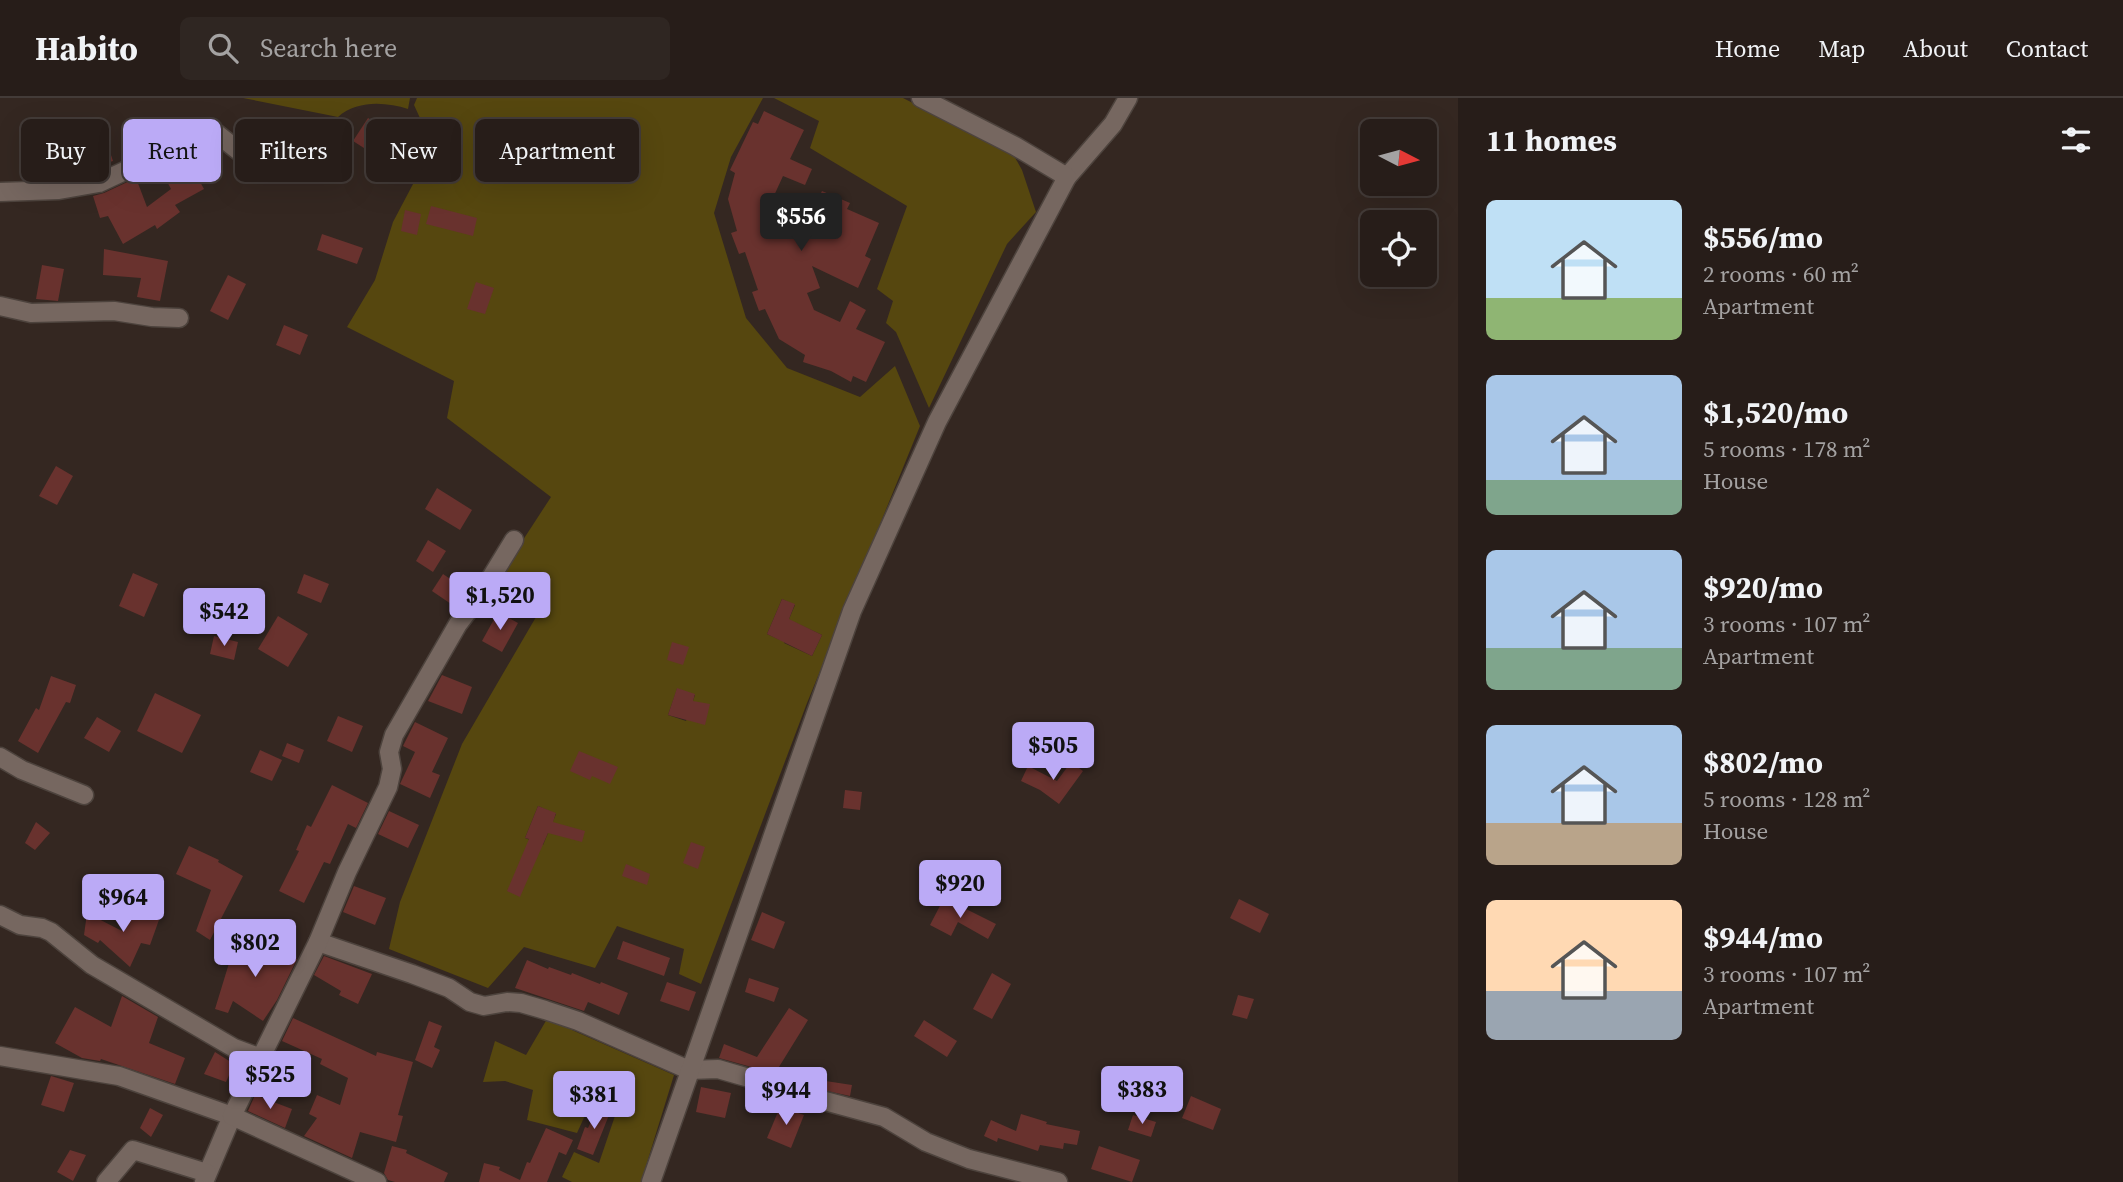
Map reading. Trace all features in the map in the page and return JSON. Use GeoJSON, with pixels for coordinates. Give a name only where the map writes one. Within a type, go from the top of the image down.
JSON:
{"type":"FeatureCollection","features":[{"type":"Feature","properties":{"kind":"street"},"geometry":{"type":"LineString","coordinates":[[920,98],[1003,139],[1067,177]]}},
{"type":"Feature","properties":{"kind":"street"},"geometry":{"type":"LineString","coordinates":[[650,1182],[852,611],[937,422],[1067,177],[1113,124],[1128,98]]}},
{"type":"Feature","properties":{"kind":"street"},"geometry":{"type":"LineString","coordinates":[[0,192],[59,190],[100,183],[208,132],[216,133],[235,148]]}},
{"type":"Feature","properties":{"kind":"street"},"geometry":{"type":"LineString","coordinates":[[0,306],[31,313],[114,311],[179,318]]}},
{"type":"Feature","properties":{"kind":"street"},"geometry":{"type":"LineString","coordinates":[[106,1182],[133,1150],[205,1178],[281,1013],[318,943],[347,872],[388,787],[392,769],[389,752],[394,735],[458,624],[481,594],[514,540]]}},
{"type":"Feature","properties":{"kind":"street"},"geometry":{"type":"LineString","coordinates":[[0,757],[22,770],[84,795]]}},
{"type":"Feature","properties":{"kind":"street"},"geometry":{"type":"LineString","coordinates":[[0,915],[20,925],[51,932],[92,965],[234,1048],[261,1058]]}},
{"type":"Feature","properties":{"kind":"street"},"geometry":{"type":"LineString","coordinates":[[318,943],[449,988],[470,1002],[484,1006],[507,1002],[521,1003],[556,1014],[689,1070],[718,1069],[763,1082],[786,1097],[825,1101],[884,1117],[926,1142],[970,1159],[1058,1182]]}},
{"type":"Feature","properties":{"kind":"street"},"geometry":{"type":"LineString","coordinates":[[0,1056],[118,1076],[232,1116],[377,1182]]}},
{"type":"Feature","properties":{"kind":"shaded area"},"geometry":{"type":"Polygon","coordinates":[[[243,98],[410,98],[408,109],[390,105],[363,105],[338,117],[243,98]]]}},
{"type":"Feature","properties":{"kind":"shaded area"},"geometry":{"type":"Polygon","coordinates":[[[417,98],[763,98],[731,157],[714,213],[746,318],[787,368],[860,397],[895,366],[920,426],[807,703],[701,984],[679,974],[684,949],[617,926],[595,968],[524,947],[488,988],[389,949],[400,902],[462,744],[536,617],[493,586],[551,497],[447,418],[454,381],[347,327],[375,280],[393,222],[414,182],[461,182],[461,119],[420,119],[414,105],[417,98]],[[782,599],[767,634],[780,640],[795,605],[782,599]],[[794,622],[784,643],[812,656],[822,635],[794,622]],[[677,689],[668,715],[686,721],[695,695],[677,689]],[[538,806],[525,838],[543,845],[556,814],[538,806]]]}},
{"type":"Feature","properties":{"kind":"shaded area"},"geometry":{"type":"Polygon","coordinates":[[[774,98],[903,98],[1013,154],[1022,170],[1036,212],[1007,244],[929,408],[896,332],[886,323],[893,301],[877,289],[907,206],[810,148],[819,121],[774,98]]]}},
{"type":"Feature","properties":{"kind":"shaded area"},"geometry":{"type":"Polygon","coordinates":[[[547,1019],[674,1075],[641,1182],[572,1182],[562,1177],[574,1152],[599,1163],[618,1107],[593,1098],[577,1133],[527,1120],[533,1090],[505,1081],[483,1082],[495,1041],[526,1055],[547,1019]]]}},
{"type":"Feature","properties":{"kind":"building"},"geometry":{"type":"Polygon","coordinates":[[[764,111],[804,130],[790,159],[812,169],[805,185],[783,176],[772,200],[778,216],[792,211],[801,234],[822,191],[850,203],[847,209],[879,223],[865,256],[871,259],[858,288],[812,266],[820,288],[807,293],[814,310],[840,322],[850,301],[866,310],[856,329],[885,342],[866,382],[853,376],[851,382],[831,371],[803,362],[805,355],[779,339],[765,309],[759,311],[752,292],[758,290],[745,252],[739,254],[731,233],[737,231],[728,199],[735,173],[730,170],[753,122],[758,124],[764,111]]]}},
{"type":"Feature","properties":{"kind":"building"},"geometry":{"type":"Polygon","coordinates":[[[366,121],[366,149],[353,141],[366,121]]]}},
{"type":"Feature","properties":{"kind":"building"},"geometry":{"type":"Polygon","coordinates":[[[127,182],[138,182],[147,207],[171,189],[167,182],[200,182],[204,189],[175,205],[180,212],[157,229],[155,225],[123,244],[108,216],[100,218],[93,196],[127,182]]]}},
{"type":"Feature","properties":{"kind":"building"},"geometry":{"type":"Polygon","coordinates":[[[431,206],[477,218],[473,236],[426,224],[431,206]]]}},
{"type":"Feature","properties":{"kind":"building"},"geometry":{"type":"Polygon","coordinates":[[[405,210],[421,214],[417,235],[401,231],[405,210]]]}},
{"type":"Feature","properties":{"kind":"building"},"geometry":{"type":"Polygon","coordinates":[[[322,234],[363,248],[357,264],[317,250],[322,234]]]}},
{"type":"Feature","properties":{"kind":"building"},"geometry":{"type":"Polygon","coordinates":[[[104,249],[168,261],[160,301],[137,297],[141,278],[103,275],[104,249]]]}},
{"type":"Feature","properties":{"kind":"building"},"geometry":{"type":"Polygon","coordinates":[[[42,265],[64,269],[58,301],[36,299],[42,265]]]}},
{"type":"Feature","properties":{"kind":"building"},"geometry":{"type":"Polygon","coordinates":[[[228,275],[246,284],[228,320],[210,311],[228,275]]]}},
{"type":"Feature","properties":{"kind":"building"},"geometry":{"type":"Polygon","coordinates":[[[476,282],[494,288],[485,314],[467,309],[476,282]]]}},
{"type":"Feature","properties":{"kind":"building"},"geometry":{"type":"Polygon","coordinates":[[[284,325],[308,335],[300,355],[276,345],[284,325]]]}},
{"type":"Feature","properties":{"kind":"building"},"geometry":{"type":"Polygon","coordinates":[[[56,466],[73,476],[57,505],[39,496],[56,466]]]}},
{"type":"Feature","properties":{"kind":"building"},"geometry":{"type":"Polygon","coordinates":[[[437,488],[472,510],[460,530],[425,509],[437,488]]]}},
{"type":"Feature","properties":{"kind":"building"},"geometry":{"type":"Polygon","coordinates":[[[428,540],[446,551],[433,572],[416,561],[428,540]]]}},
{"type":"Feature","properties":{"kind":"building"},"geometry":{"type":"Polygon","coordinates":[[[133,573],[158,584],[144,617],[119,606],[133,573]]]}},
{"type":"Feature","properties":{"kind":"building"},"geometry":{"type":"Polygon","coordinates":[[[304,574],[329,584],[321,603],[297,593],[304,574]]]}},
{"type":"Feature","properties":{"kind":"building"},"geometry":{"type":"Polygon","coordinates":[[[443,574],[465,589],[454,606],[432,591],[443,574]]]}},
{"type":"Feature","properties":{"kind":"building"},"geometry":{"type":"Polygon","coordinates":[[[782,599],[795,604],[789,619],[822,635],[812,656],[767,634],[782,599]]]}},
{"type":"Feature","properties":{"kind":"building"},"geometry":{"type":"Polygon","coordinates":[[[498,612],[518,623],[502,652],[482,641],[498,612]]]}},
{"type":"Feature","properties":{"kind":"building"},"geometry":{"type":"Polygon","coordinates":[[[278,616],[308,634],[288,667],[258,649],[278,616]]]}},
{"type":"Feature","properties":{"kind":"building"},"geometry":{"type":"Polygon","coordinates":[[[214,636],[238,642],[234,660],[210,654],[214,636]]]}},
{"type":"Feature","properties":{"kind":"building"},"geometry":{"type":"Polygon","coordinates":[[[672,642],[689,647],[683,665],[667,660],[672,642]]]}},
{"type":"Feature","properties":{"kind":"building"},"geometry":{"type":"Polygon","coordinates":[[[442,675],[472,687],[462,714],[428,701],[442,675]]]}},
{"type":"Feature","properties":{"kind":"building"},"geometry":{"type":"Polygon","coordinates":[[[51,676],[76,685],[70,703],[66,702],[38,753],[18,741],[36,708],[39,710],[51,676]]]}},
{"type":"Feature","properties":{"kind":"building"},"geometry":{"type":"Polygon","coordinates":[[[677,688],[695,694],[693,701],[710,704],[705,725],[668,715],[677,688]]]}},
{"type":"Feature","properties":{"kind":"building"},"geometry":{"type":"Polygon","coordinates":[[[155,693],[201,715],[182,753],[137,731],[155,693]]]}},
{"type":"Feature","properties":{"kind":"building"},"geometry":{"type":"Polygon","coordinates":[[[338,716],[363,726],[352,752],[327,741],[338,716]]]}},
{"type":"Feature","properties":{"kind":"building"},"geometry":{"type":"Polygon","coordinates":[[[97,717],[121,731],[109,752],[84,738],[97,717]]]}},
{"type":"Feature","properties":{"kind":"building"},"geometry":{"type":"Polygon","coordinates":[[[415,722],[448,738],[432,772],[440,775],[430,798],[400,784],[415,752],[403,746],[415,722]]]}},
{"type":"Feature","properties":{"kind":"building"},"geometry":{"type":"Polygon","coordinates":[[[287,743],[304,750],[299,763],[282,756],[287,743]]]}},
{"type":"Feature","properties":{"kind":"building"},"geometry":{"type":"Polygon","coordinates":[[[260,750],[282,760],[272,781],[250,772],[260,750]]]}},
{"type":"Feature","properties":{"kind":"building"},"geometry":{"type":"Polygon","coordinates":[[[579,751],[618,767],[610,784],[592,776],[590,780],[570,771],[579,751]]]}},
{"type":"Feature","properties":{"kind":"building"},"geometry":{"type":"Polygon","coordinates":[[[1071,762],[1083,771],[1059,804],[1040,790],[1021,781],[1028,766],[1057,781],[1071,762]]]}},
{"type":"Feature","properties":{"kind":"building"},"geometry":{"type":"Polygon","coordinates":[[[332,785],[368,803],[356,828],[348,824],[330,864],[324,862],[304,903],[279,891],[299,851],[296,850],[307,825],[311,827],[332,785]]]}},
{"type":"Feature","properties":{"kind":"building"},"geometry":{"type":"Polygon","coordinates":[[[845,790],[862,792],[860,810],[843,808],[845,790]]]}},
{"type":"Feature","properties":{"kind":"building"},"geometry":{"type":"Polygon","coordinates":[[[538,806],[556,813],[553,822],[585,831],[582,842],[548,833],[520,897],[507,891],[529,839],[525,838],[538,806]]]}},
{"type":"Feature","properties":{"kind":"building"},"geometry":{"type":"Polygon","coordinates":[[[389,811],[419,825],[408,848],[378,834],[389,811]]]}},
{"type":"Feature","properties":{"kind":"building"},"geometry":{"type":"Polygon","coordinates":[[[36,822],[50,833],[35,850],[25,843],[36,822]]]}},
{"type":"Feature","properties":{"kind":"building"},"geometry":{"type":"Polygon","coordinates":[[[691,842],[705,847],[698,869],[683,863],[691,842]]]}},
{"type":"Feature","properties":{"kind":"building"},"geometry":{"type":"Polygon","coordinates":[[[189,846],[219,860],[218,862],[243,876],[210,940],[196,931],[211,890],[176,874],[189,846]]]}},
{"type":"Feature","properties":{"kind":"building"},"geometry":{"type":"Polygon","coordinates":[[[626,864],[650,874],[647,885],[622,876],[626,864]]]}},
{"type":"Feature","properties":{"kind":"building"},"geometry":{"type":"Polygon","coordinates":[[[354,886],[386,898],[375,925],[343,912],[354,886]]]}},
{"type":"Feature","properties":{"kind":"building"},"geometry":{"type":"Polygon","coordinates":[[[944,898],[996,924],[988,939],[958,922],[951,936],[930,925],[944,898]]]}},
{"type":"Feature","properties":{"kind":"building"},"geometry":{"type":"Polygon","coordinates":[[[1239,899],[1269,914],[1260,933],[1230,918],[1239,899]]]}},
{"type":"Feature","properties":{"kind":"building"},"geometry":{"type":"Polygon","coordinates":[[[128,910],[160,917],[150,945],[141,943],[130,967],[100,940],[98,943],[84,935],[87,913],[122,931],[128,910]]]}},
{"type":"Feature","properties":{"kind":"building"},"geometry":{"type":"Polygon","coordinates":[[[762,912],[785,922],[774,949],[751,940],[762,912]]]}},
{"type":"Feature","properties":{"kind":"building"},"geometry":{"type":"Polygon","coordinates":[[[237,937],[264,953],[268,946],[297,959],[277,1000],[263,1021],[233,1001],[228,1013],[215,1009],[237,937]]]}},
{"type":"Feature","properties":{"kind":"building"},"geometry":{"type":"Polygon","coordinates":[[[623,941],[670,958],[664,976],[617,959],[623,941]]]}},
{"type":"Feature","properties":{"kind":"building"},"geometry":{"type":"Polygon","coordinates":[[[324,956],[372,974],[358,1004],[339,995],[341,991],[314,975],[324,956]]]}},
{"type":"Feature","properties":{"kind":"building"},"geometry":{"type":"Polygon","coordinates":[[[527,960],[628,993],[619,1015],[588,1002],[584,1011],[515,988],[527,960]]]}},
{"type":"Feature","properties":{"kind":"building"},"geometry":{"type":"Polygon","coordinates":[[[992,973],[1011,984],[992,1019],[973,1009],[992,973]]]}},
{"type":"Feature","properties":{"kind":"building"},"geometry":{"type":"Polygon","coordinates":[[[749,978],[779,988],[774,1002],[745,992],[749,978]]]}},
{"type":"Feature","properties":{"kind":"building"},"geometry":{"type":"Polygon","coordinates":[[[667,982],[696,992],[689,1011],[660,1001],[667,982]]]}},
{"type":"Feature","properties":{"kind":"building"},"geometry":{"type":"Polygon","coordinates":[[[1238,995],[1254,999],[1247,1019],[1232,1015],[1238,995]]]}},
{"type":"Feature","properties":{"kind":"building"},"geometry":{"type":"Polygon","coordinates":[[[122,996],[158,1017],[149,1043],[185,1058],[175,1084],[101,1059],[82,1058],[55,1043],[75,1007],[111,1027],[122,996]]]}},
{"type":"Feature","properties":{"kind":"building"},"geometry":{"type":"Polygon","coordinates":[[[789,1008],[808,1020],[774,1075],[719,1058],[724,1044],[757,1057],[789,1008]]]}},
{"type":"Feature","properties":{"kind":"building"},"geometry":{"type":"Polygon","coordinates":[[[293,1018],[376,1056],[377,1052],[413,1062],[398,1115],[403,1116],[396,1142],[360,1132],[352,1158],[304,1136],[317,1118],[309,1114],[317,1095],[340,1105],[348,1078],[320,1064],[322,1059],[282,1041],[293,1018]]]}},
{"type":"Feature","properties":{"kind":"building"},"geometry":{"type":"Polygon","coordinates":[[[924,1020],[957,1041],[947,1057],[914,1036],[924,1020]]]}},
{"type":"Feature","properties":{"kind":"building"},"geometry":{"type":"Polygon","coordinates":[[[429,1021],[442,1026],[434,1047],[440,1050],[432,1068],[415,1060],[429,1021]]]}},
{"type":"Feature","properties":{"kind":"building"},"geometry":{"type":"Polygon","coordinates":[[[215,1052],[234,1064],[226,1082],[204,1074],[215,1052]]]}},
{"type":"Feature","properties":{"kind":"building"},"geometry":{"type":"Polygon","coordinates":[[[51,1076],[74,1083],[64,1112],[41,1105],[51,1076]]]}},
{"type":"Feature","properties":{"kind":"building"},"geometry":{"type":"Polygon","coordinates":[[[819,1080],[852,1085],[850,1096],[818,1089],[819,1080]]]}},
{"type":"Feature","properties":{"kind":"building"},"geometry":{"type":"Polygon","coordinates":[[[701,1087],[731,1093],[725,1118],[696,1112],[701,1087]]]}},
{"type":"Feature","properties":{"kind":"building"},"geometry":{"type":"Polygon","coordinates":[[[255,1095],[292,1109],[285,1128],[248,1111],[255,1095]]]}},
{"type":"Feature","properties":{"kind":"building"},"geometry":{"type":"Polygon","coordinates":[[[1191,1096],[1221,1109],[1213,1130],[1182,1118],[1191,1096]]]}},
{"type":"Feature","properties":{"kind":"building"},"geometry":{"type":"Polygon","coordinates":[[[599,1104],[611,1110],[593,1155],[577,1149],[585,1127],[588,1128],[599,1104]]]}},
{"type":"Feature","properties":{"kind":"building"},"geometry":{"type":"Polygon","coordinates":[[[780,1107],[804,1115],[791,1148],[767,1138],[780,1107]]]}},
{"type":"Feature","properties":{"kind":"building"},"geometry":{"type":"Polygon","coordinates":[[[150,1108],[163,1115],[151,1137],[140,1128],[150,1108]]]}},
{"type":"Feature","properties":{"kind":"building"},"geometry":{"type":"Polygon","coordinates":[[[1021,1114],[1047,1122],[1046,1124],[1080,1131],[1077,1145],[1064,1143],[1063,1149],[1040,1145],[1038,1151],[998,1138],[997,1142],[984,1136],[991,1120],[1016,1131],[1021,1114]]]}},
{"type":"Feature","properties":{"kind":"building"},"geometry":{"type":"Polygon","coordinates":[[[1133,1115],[1156,1122],[1151,1137],[1128,1130],[1133,1115]]]}},
{"type":"Feature","properties":{"kind":"building"},"geometry":{"type":"Polygon","coordinates":[[[546,1128],[573,1140],[566,1155],[559,1152],[547,1182],[479,1182],[484,1163],[500,1167],[499,1170],[520,1180],[546,1128]]]}},
{"type":"Feature","properties":{"kind":"building"},"geometry":{"type":"Polygon","coordinates":[[[392,1146],[407,1150],[406,1153],[448,1173],[444,1182],[388,1180],[384,1173],[392,1146]]]}},
{"type":"Feature","properties":{"kind":"building"},"geometry":{"type":"Polygon","coordinates":[[[1099,1146],[1140,1160],[1132,1182],[1091,1169],[1099,1146]]]}},
{"type":"Feature","properties":{"kind":"building"},"geometry":{"type":"Polygon","coordinates":[[[70,1150],[86,1155],[73,1181],[57,1172],[70,1150]]]}}]}
